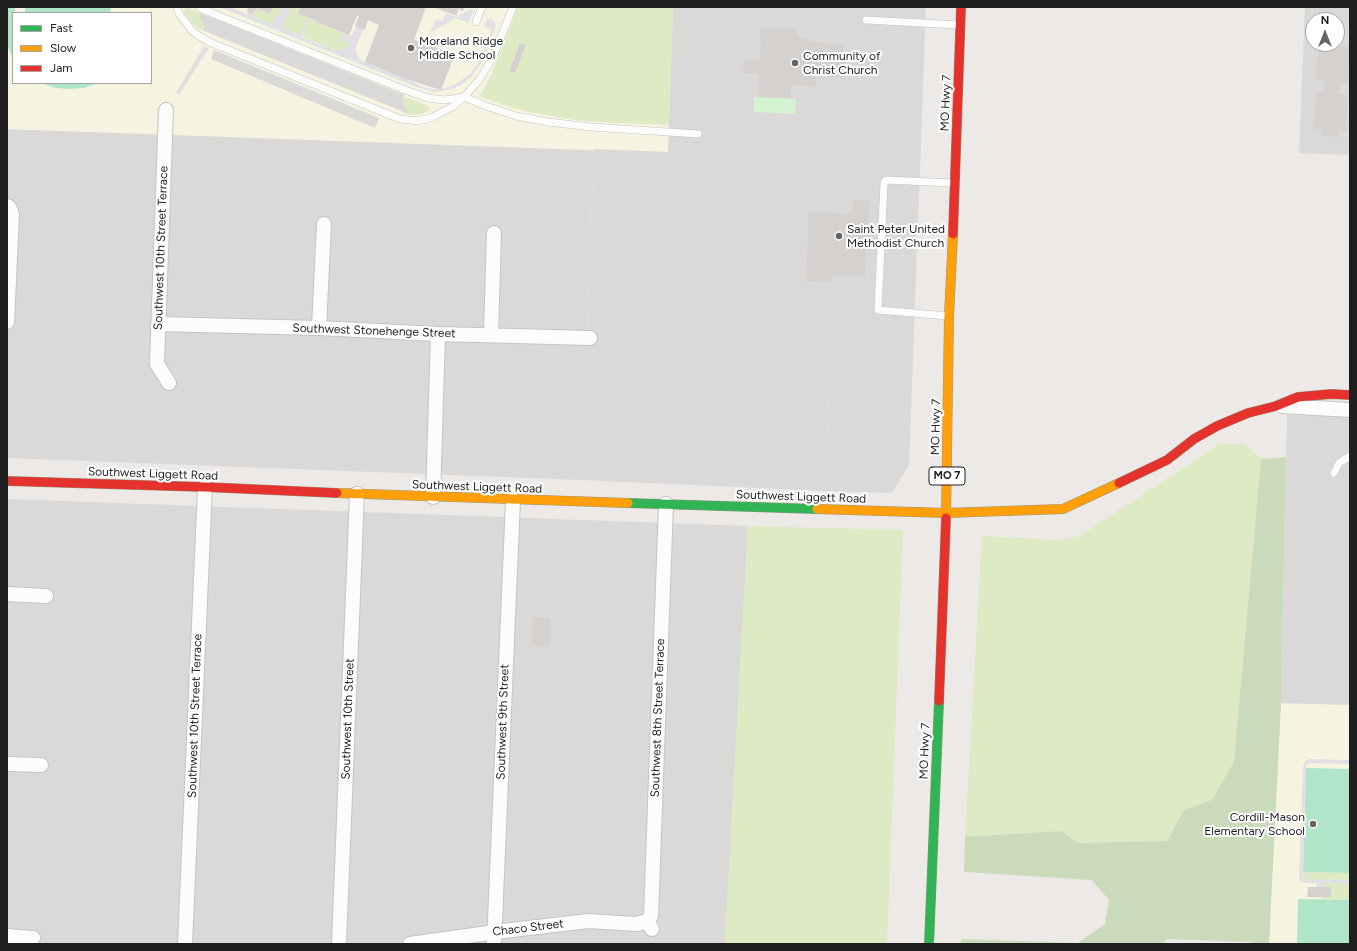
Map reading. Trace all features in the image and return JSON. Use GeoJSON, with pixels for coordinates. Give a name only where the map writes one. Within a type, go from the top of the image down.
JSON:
{"type":"FeatureCollection","features":[{"type":"Feature","properties":{"kind":"street","name":"MO Hwy 7"},"geometry":{"type":"LineString","coordinates":[[929,944],[946,513],[949,316],[961,7]]}},
{"type":"Feature","properties":{"kind":"street","name":"Southwest 10th Street Terrace"},"geometry":{"type":"LineString","coordinates":[[166,110],[157,364],[169,383]]}},
{"type":"Feature","properties":{"kind":"street"},"geometry":{"type":"LineString","coordinates":[[7,206],[12,214],[9,237],[7,322]]}},
{"type":"Feature","properties":{"kind":"street"},"geometry":{"type":"LineString","coordinates":[[319,328],[324,224]]}},
{"type":"Feature","properties":{"kind":"street"},"geometry":{"type":"LineString","coordinates":[[491,335],[494,233]]}},
{"type":"Feature","properties":{"kind":"street","name":"Southwest Stonehenge Street"},"geometry":{"type":"LineString","coordinates":[[158,324],[319,328],[438,334],[590,338]]}},
{"type":"Feature","properties":{"kind":"street"},"geometry":{"type":"LineString","coordinates":[[433,497],[438,334]]}},
{"type":"Feature","properties":{"kind":"street","name":"Southwest Liggett Road"},"geometry":{"type":"LineString","coordinates":[[7,481],[205,487],[513,500],[946,513],[1064,509],[1167,460],[1194,439],[1217,426],[1248,413],[1276,406],[1298,397],[1331,394],[1350,395]]}},
{"type":"Feature","properties":{"kind":"street"},"geometry":{"type":"LineString","coordinates":[[1276,406],[1350,410]]}},
{"type":"Feature","properties":{"kind":"street","name":"Southwest 10th Street Terrace"},"geometry":{"type":"LineString","coordinates":[[184,944],[205,487]]}},
{"type":"Feature","properties":{"kind":"street","name":"Southwest 10th Street"},"geometry":{"type":"LineString","coordinates":[[339,944],[357,494]]}},
{"type":"Feature","properties":{"kind":"street","name":"Southwest 9th Street"},"geometry":{"type":"LineString","coordinates":[[494,938],[513,500]]}},
{"type":"Feature","properties":{"kind":"street","name":"Southwest 8th Street Terrace"},"geometry":{"type":"LineString","coordinates":[[650,925],[666,504]]}},
{"type":"Feature","properties":{"kind":"street"},"geometry":{"type":"LineString","coordinates":[[7,594],[46,596]]}},
{"type":"Feature","properties":{"kind":"street"},"geometry":{"type":"LineString","coordinates":[[7,764],[41,765]]}},
{"type":"Feature","properties":{"kind":"street","name":"Chaco Street"},"geometry":{"type":"LineString","coordinates":[[410,944],[494,938],[588,921],[650,925]]}},
{"type":"Feature","properties":{"kind":"street"},"geometry":{"type":"LineString","coordinates":[[7,936],[33,938]]}},
{"type":"Feature","properties":{"kind":"lane"},"geometry":{"type":"LineString","coordinates":[[177,7],[178,12],[193,32],[208,42],[400,119],[418,121],[433,117],[452,107],[464,97],[479,80],[492,59],[510,8]]}},
{"type":"Feature","properties":{"kind":"lane"},"geometry":{"type":"LineString","coordinates":[[200,7],[214,14],[428,98],[446,100],[464,97],[516,116],[548,122],[591,127],[698,134]]}},
{"type":"Feature","properties":{"kind":"lane"},"geometry":{"type":"LineString","coordinates":[[476,22],[482,7]]}},
{"type":"Feature","properties":{"kind":"lane"},"geometry":{"type":"LineString","coordinates":[[866,20],[960,25]]}},
{"type":"Feature","properties":{"kind":"lane"},"geometry":{"type":"LineString","coordinates":[[949,316],[878,310],[884,183],[886,180],[955,183]]}},
{"type":"Feature","properties":{"kind":"lane"},"geometry":{"type":"LineString","coordinates":[[1334,473],[1339,463],[1350,456]]}},
{"type":"Feature","properties":{"kind":"path"},"geometry":{"type":"LineString","coordinates":[[178,94],[206,47]]}},
{"type":"Feature","properties":{"kind":"shaded area","name":"Moreland Ridge Middle School"},"geometry":{"type":"Polygon","coordinates":[[[7,7],[673,7],[668,153],[7,129],[7,7]]]}},
{"type":"Feature","properties":{"kind":"shaded area"},"geometry":{"type":"Polygon","coordinates":[[[219,7],[230,7],[247,14],[250,7],[255,8],[252,16],[271,24],[280,13],[282,7],[291,7],[282,28],[300,35],[308,17],[310,18],[302,37],[337,51],[348,46],[349,44],[340,40],[343,33],[352,36],[360,17],[367,20],[355,49],[360,60],[408,79],[427,35],[430,33],[411,81],[425,88],[434,89],[454,85],[470,74],[480,60],[492,30],[484,26],[487,19],[491,18],[496,25],[482,62],[472,76],[455,88],[435,92],[419,88],[219,7]]]}},
{"type":"Feature","properties":{"kind":"shaded area"},"geometry":{"type":"Polygon","coordinates":[[[673,7],[926,7],[909,465],[892,493],[825,491],[830,368],[586,359],[594,149],[668,152],[673,7]]]}},
{"type":"Feature","properties":{"kind":"shaded area"},"geometry":{"type":"Polygon","coordinates":[[[1305,7],[1350,7],[1350,155],[1299,153],[1305,7]]]}},
{"type":"Feature","properties":{"kind":"shaded area"},"geometry":{"type":"Polygon","coordinates":[[[471,9],[474,10],[468,23],[456,18],[430,33],[436,19],[442,21],[446,13],[456,17],[471,9]]]}},
{"type":"Feature","properties":{"kind":"shaded area"},"geometry":{"type":"Polygon","coordinates":[[[198,12],[405,95],[403,97],[404,105],[409,114],[202,30],[204,26],[198,12]]]}},
{"type":"Feature","properties":{"kind":"shaded area"},"geometry":{"type":"Polygon","coordinates":[[[204,46],[209,48],[179,95],[176,93],[204,46]]]}},
{"type":"Feature","properties":{"kind":"shaded area"},"geometry":{"type":"Polygon","coordinates":[[[214,50],[379,118],[375,128],[211,59],[214,50]]]}},
{"type":"Feature","properties":{"kind":"shaded area"},"geometry":{"type":"Polygon","coordinates":[[[7,129],[594,149],[586,359],[830,368],[825,491],[7,458],[7,129]]]}},
{"type":"Feature","properties":{"kind":"shaded area"},"geometry":{"type":"Polygon","coordinates":[[[1287,415],[1350,417],[1350,705],[1281,703],[1287,415]]]}},
{"type":"Feature","properties":{"kind":"shaded area"},"geometry":{"type":"Polygon","coordinates":[[[7,499],[748,526],[725,944],[7,944],[7,499]]]}},
{"type":"Feature","properties":{"kind":"shaded area","name":"Cordill-Mason Elementary School"},"geometry":{"type":"Polygon","coordinates":[[[1281,703],[1350,705],[1350,944],[1269,944],[1281,703]]]}},
{"type":"Feature","properties":{"kind":"shaded area"},"geometry":{"type":"Polygon","coordinates":[[[1309,759],[1350,760],[1350,764],[1310,763],[1306,765],[1303,879],[1350,879],[1350,884],[1323,883],[1322,887],[1316,887],[1317,883],[1301,882],[1299,878],[1303,768],[1305,761],[1309,759]]]}},
{"type":"Feature","properties":{"kind":"green space"},"geometry":{"type":"Polygon","coordinates":[[[7,7],[15,7],[15,12],[12,12],[12,56],[7,45],[7,7]]]}},
{"type":"Feature","properties":{"kind":"green space"},"geometry":{"type":"Polygon","coordinates":[[[25,7],[111,7],[110,12],[25,12],[25,7]]]}},
{"type":"Feature","properties":{"kind":"green space"},"geometry":{"type":"Polygon","coordinates":[[[273,7],[282,7],[280,13],[271,24],[252,16],[255,8],[270,14],[273,7]]]}},
{"type":"Feature","properties":{"kind":"green space"},"geometry":{"type":"Polygon","coordinates":[[[291,7],[301,7],[298,14],[308,17],[300,35],[282,28],[291,7]]]}},
{"type":"Feature","properties":{"kind":"green space"},"geometry":{"type":"Polygon","coordinates":[[[518,7],[673,7],[669,125],[575,120],[513,108],[481,97],[480,95],[490,78],[518,7]],[[520,43],[509,70],[515,73],[526,45],[520,43]]]}},
{"type":"Feature","properties":{"kind":"green space"},"geometry":{"type":"Polygon","coordinates":[[[187,8],[198,12],[204,26],[203,30],[197,28],[184,12],[187,8]]]}},
{"type":"Feature","properties":{"kind":"green space"},"geometry":{"type":"Polygon","coordinates":[[[310,18],[343,33],[340,40],[349,44],[348,46],[337,51],[302,36],[310,18]]]}},
{"type":"Feature","properties":{"kind":"green space"},"geometry":{"type":"Polygon","coordinates":[[[44,84],[94,84],[84,88],[56,88],[44,84]]]}},
{"type":"Feature","properties":{"kind":"green space"},"geometry":{"type":"Polygon","coordinates":[[[403,97],[428,106],[430,109],[422,114],[409,115],[404,105],[403,97]]]}},
{"type":"Feature","properties":{"kind":"green space"},"geometry":{"type":"Polygon","coordinates":[[[754,97],[796,99],[795,114],[754,112],[754,97]]]}},
{"type":"Feature","properties":{"kind":"green space"},"geometry":{"type":"Polygon","coordinates":[[[1219,444],[1244,444],[1261,459],[1234,762],[1212,800],[1184,810],[1167,841],[1076,843],[1062,831],[965,837],[982,536],[1059,540],[1080,536],[1219,444]]]}},
{"type":"Feature","properties":{"kind":"green space"},"geometry":{"type":"Polygon","coordinates":[[[1286,457],[1281,703],[1269,944],[1166,939],[1163,944],[961,944],[961,939],[1078,943],[1105,924],[1109,900],[1092,880],[964,872],[965,837],[1062,831],[1077,843],[1167,841],[1184,810],[1212,800],[1234,762],[1261,459],[1286,457]]]}},
{"type":"Feature","properties":{"kind":"green space"},"geometry":{"type":"Polygon","coordinates":[[[748,526],[903,530],[887,944],[725,944],[748,526]]]}},
{"type":"Feature","properties":{"kind":"green space"},"geometry":{"type":"Polygon","coordinates":[[[1306,768],[1350,769],[1350,873],[1303,872],[1306,768]]]}},
{"type":"Feature","properties":{"kind":"green space"},"geometry":{"type":"Polygon","coordinates":[[[1303,872],[1350,873],[1350,879],[1305,880],[1303,879],[1303,872]]]}},
{"type":"Feature","properties":{"kind":"green space"},"geometry":{"type":"Polygon","coordinates":[[[1322,883],[1350,884],[1350,900],[1321,899],[1322,897],[1331,897],[1322,887],[1322,883]]]}},
{"type":"Feature","properties":{"kind":"green space"},"geometry":{"type":"Polygon","coordinates":[[[1298,899],[1350,900],[1350,944],[1297,944],[1298,899]]]}},
{"type":"Feature","properties":{"kind":"building"},"geometry":{"type":"Polygon","coordinates":[[[249,7],[273,7],[270,14],[256,8],[253,14],[247,11],[249,7]]]}},
{"type":"Feature","properties":{"kind":"building","name":"Moreland Ridge Middle School"},"geometry":{"type":"Polygon","coordinates":[[[301,7],[426,7],[414,40],[455,54],[441,90],[409,80],[365,62],[379,25],[368,20],[365,30],[355,26],[359,16],[357,16],[349,35],[316,22],[316,20],[298,14],[301,7]]]}},
{"type":"Feature","properties":{"kind":"building","name":"Moreland Ridge Middle School"},"geometry":{"type":"Polygon","coordinates":[[[433,7],[465,7],[463,11],[458,9],[457,16],[433,7]]]}},
{"type":"Feature","properties":{"kind":"building","name":"Community of Christ Church"},"geometry":{"type":"Polygon","coordinates":[[[761,28],[797,29],[797,37],[807,38],[807,42],[843,44],[843,54],[846,54],[842,78],[816,76],[816,86],[791,85],[791,98],[758,97],[759,74],[743,73],[744,60],[760,60],[761,28]]]}},
{"type":"Feature","properties":{"kind":"building"},"geometry":{"type":"Polygon","coordinates":[[[520,43],[526,45],[515,73],[509,71],[520,43]]]}},
{"type":"Feature","properties":{"kind":"building"},"geometry":{"type":"Polygon","coordinates":[[[1345,46],[1350,47],[1348,83],[1340,83],[1340,94],[1348,95],[1346,132],[1338,131],[1338,137],[1321,136],[1321,130],[1314,129],[1316,92],[1323,92],[1324,80],[1316,80],[1318,52],[1345,52],[1345,46]]]}},
{"type":"Feature","properties":{"kind":"building","name":"Saint Peter United Methodist Church"},"geometry":{"type":"Polygon","coordinates":[[[853,200],[870,201],[869,223],[872,223],[870,250],[866,250],[865,276],[840,275],[840,277],[832,277],[832,282],[806,281],[809,212],[853,214],[853,200]]]}},
{"type":"Feature","properties":{"kind":"building"},"geometry":{"type":"Polygon","coordinates":[[[533,617],[551,618],[549,647],[532,646],[533,617]]]}},
{"type":"Feature","properties":{"kind":"building"},"geometry":{"type":"Polygon","coordinates":[[[1308,887],[1331,887],[1331,897],[1307,897],[1308,887]]]}},
{"type":"Feature","properties":{"kind":"traffic: fast"},"geometry":{"type":"LineString","coordinates":[[628,503],[817,509]]}},
{"type":"Feature","properties":{"kind":"traffic: fast"},"geometry":{"type":"LineString","coordinates":[[929,944],[939,701]]}},
{"type":"Feature","properties":{"kind":"traffic: slow"},"geometry":{"type":"LineString","coordinates":[[946,518],[949,316],[953,234]]}},
{"type":"Feature","properties":{"kind":"traffic: slow"},"geometry":{"type":"LineString","coordinates":[[817,509],[946,513],[1063,509],[1119,483]]}},
{"type":"Feature","properties":{"kind":"traffic: slow"},"geometry":{"type":"LineString","coordinates":[[337,493],[628,503]]}},
{"type":"Feature","properties":{"kind":"traffic: jam"},"geometry":{"type":"LineString","coordinates":[[953,234],[961,7]]}},
{"type":"Feature","properties":{"kind":"traffic: jam"},"geometry":{"type":"LineString","coordinates":[[1119,483],[1167,460],[1194,439],[1217,426],[1248,413],[1276,406],[1298,397],[1331,394],[1350,395]]}},
{"type":"Feature","properties":{"kind":"traffic: jam"},"geometry":{"type":"LineString","coordinates":[[7,481],[337,493]]}},
{"type":"Feature","properties":{"kind":"traffic: jam"},"geometry":{"type":"LineString","coordinates":[[939,701],[946,518]]}},
{"type":"Feature","properties":{"kind":"place","name":"Moreland Ridge Middle School"},"geometry":{"type":"Point","coordinates":[411,48]}},
{"type":"Feature","properties":{"kind":"place","name":"Community of Christ Church"},"geometry":{"type":"Point","coordinates":[795,63]}},
{"type":"Feature","properties":{"kind":"place","name":"Saint Peter United Methodist Church"},"geometry":{"type":"Point","coordinates":[839,236]}},
{"type":"Feature","properties":{"kind":"place","name":"Cordill-Mason Elementary School"},"geometry":{"type":"Point","coordinates":[1313,824]}}]}
